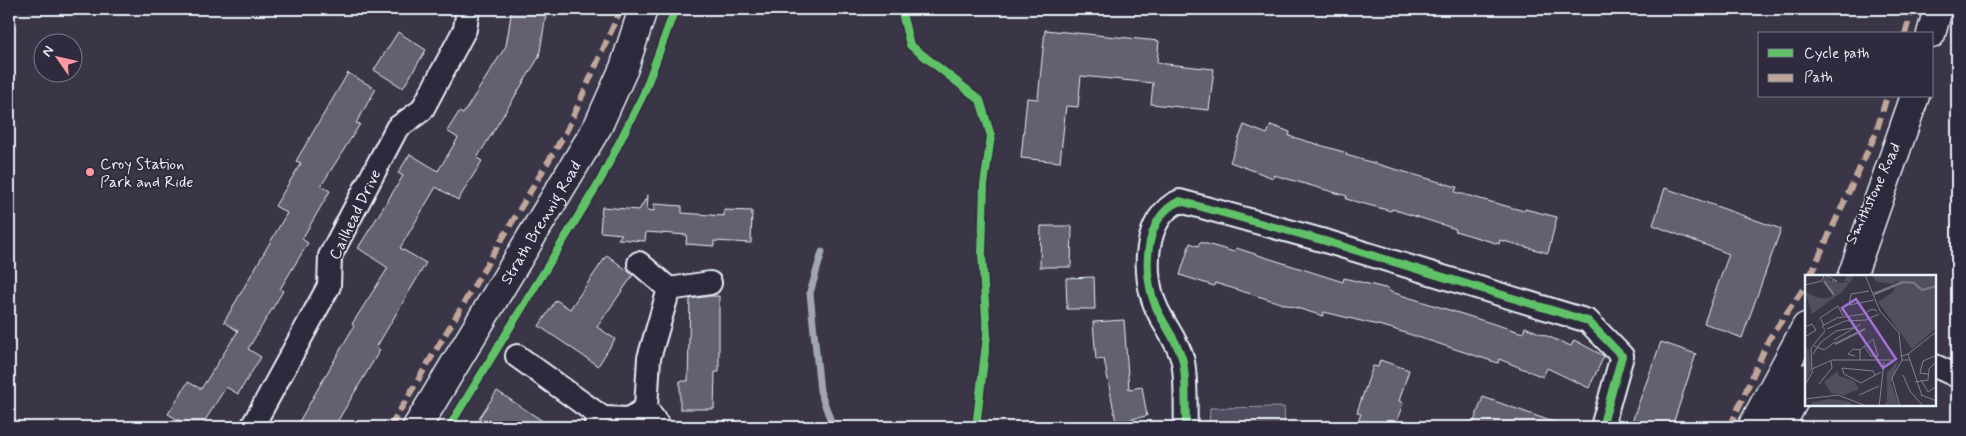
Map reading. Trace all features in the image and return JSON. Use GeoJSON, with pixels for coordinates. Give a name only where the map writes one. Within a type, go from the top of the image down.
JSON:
{"type":"FeatureCollection","features":[{"type":"Feature","properties":{"kind":"street","name":"Cailhead Drive"},"geometry":{"type":"LineString","coordinates":[[252,427],[329,286],[330,256],[397,128],[422,110],[465,29],[468,9]]}},
{"type":"Feature","properties":{"kind":"street","name":"Strath Brennig Road"},"geometry":{"type":"LineString","coordinates":[[418,427],[598,126],[624,68],[643,9]]}},
{"type":"Feature","properties":{"kind":"street"},"geometry":{"type":"LineString","coordinates":[[1932,32],[1938,9]]}},
{"type":"Feature","properties":{"kind":"street","name":"Smithstone Road"},"geometry":{"type":"LineString","coordinates":[[1833,275],[1913,103]]}},
{"type":"Feature","properties":{"kind":"street","name":"Smithstone Road"},"geometry":{"type":"LineString","coordinates":[[1852,275],[1913,103]]}},
{"type":"Feature","properties":{"kind":"street"},"geometry":{"type":"LineString","coordinates":[[1186,427],[1183,359],[1155,306],[1148,283],[1148,255],[1153,232],[1161,215],[1169,206],[1180,201],[1325,242],[1588,321],[1622,356],[1602,427]]}},
{"type":"Feature","properties":{"kind":"street"},"geometry":{"type":"LineString","coordinates":[[639,263],[669,289],[710,283]]}},
{"type":"Feature","properties":{"kind":"street"},"geometry":{"type":"LineString","coordinates":[[659,427],[646,408],[649,358],[669,289]]}},
{"type":"Feature","properties":{"kind":"street"},"geometry":{"type":"LineString","coordinates":[[1752,427],[1805,329]]}},
{"type":"Feature","properties":{"kind":"street"},"geometry":{"type":"LineString","coordinates":[[517,356],[599,422],[630,419],[646,408]]}},
{"type":"Feature","properties":{"kind":"street"},"geometry":{"type":"LineString","coordinates":[[1936,366],[1957,376]]}},
{"type":"Feature","properties":{"kind":"street"},"geometry":{"type":"LineString","coordinates":[[1780,427],[1805,380]]}},
{"type":"Feature","properties":{"kind":"shaded area"},"geometry":{"type":"Polygon","coordinates":[[[1284,407],[1285,427],[1209,427],[1210,408],[1284,407]]]}},
{"type":"Feature","properties":{"kind":"building"},"geometry":{"type":"Polygon","coordinates":[[[512,9],[547,9],[539,57],[477,158],[482,161],[458,200],[436,187],[400,248],[426,263],[376,348],[380,350],[334,427],[296,427],[354,326],[352,324],[388,268],[358,248],[403,176],[398,173],[410,154],[438,171],[458,138],[447,131],[459,112],[463,114],[506,46],[512,9]]]}},
{"type":"Feature","properties":{"kind":"building"},"geometry":{"type":"Polygon","coordinates":[[[1045,30],[1159,41],[1157,63],[1214,69],[1209,110],[1151,104],[1153,83],[1081,76],[1078,107],[1066,106],[1060,162],[1021,158],[1027,98],[1038,99],[1045,30]]]}},
{"type":"Feature","properties":{"kind":"building"},"geometry":{"type":"Polygon","coordinates":[[[398,32],[426,50],[403,88],[374,70],[398,32]]]}},
{"type":"Feature","properties":{"kind":"building"},"geometry":{"type":"Polygon","coordinates":[[[348,73],[376,89],[356,123],[360,124],[321,186],[330,191],[302,239],[308,243],[280,289],[283,291],[248,349],[261,357],[238,394],[226,387],[201,427],[190,427],[168,414],[188,382],[201,389],[238,331],[224,322],[287,213],[275,206],[301,163],[296,161],[348,73]]]}},
{"type":"Feature","properties":{"kind":"building"},"geometry":{"type":"Polygon","coordinates":[[[1244,125],[1267,134],[1271,125],[1290,132],[1289,136],[1347,153],[1346,155],[1457,187],[1455,192],[1524,211],[1525,209],[1557,217],[1548,253],[1500,240],[1499,244],[1392,209],[1391,211],[1346,199],[1347,196],[1274,175],[1273,178],[1230,162],[1244,125]]]}},
{"type":"Feature","properties":{"kind":"building"},"geometry":{"type":"Polygon","coordinates":[[[1665,188],[1781,229],[1742,338],[1704,323],[1729,254],[1653,225],[1665,188]]]}},
{"type":"Feature","properties":{"kind":"building"},"geometry":{"type":"Polygon","coordinates":[[[648,195],[647,210],[654,211],[654,204],[682,206],[682,213],[724,216],[724,210],[752,211],[751,243],[714,241],[714,246],[686,244],[687,235],[646,232],[645,241],[618,239],[622,234],[600,232],[602,207],[639,210],[648,195]]]}},
{"type":"Feature","properties":{"kind":"building"},"geometry":{"type":"Polygon","coordinates":[[[1041,226],[1072,226],[1071,267],[1040,267],[1041,226]]]}},
{"type":"Feature","properties":{"kind":"building"},"geometry":{"type":"Polygon","coordinates":[[[1200,242],[1234,252],[1236,248],[1343,282],[1344,278],[1389,289],[1388,291],[1523,333],[1525,327],[1571,346],[1574,340],[1604,356],[1589,388],[1547,368],[1543,377],[1499,359],[1498,363],[1390,328],[1324,312],[1323,316],[1215,283],[1214,286],[1180,275],[1190,243],[1198,246],[1200,242]]]}},
{"type":"Feature","properties":{"kind":"building"},"geometry":{"type":"Polygon","coordinates":[[[607,255],[633,275],[597,327],[615,339],[598,366],[539,326],[556,300],[570,309],[607,255]]]}},
{"type":"Feature","properties":{"kind":"building"},"geometry":{"type":"Polygon","coordinates":[[[1094,277],[1095,309],[1067,309],[1066,278],[1094,277]]]}},
{"type":"Feature","properties":{"kind":"building"},"geometry":{"type":"Polygon","coordinates":[[[719,296],[719,372],[715,372],[714,409],[680,409],[680,381],[688,381],[690,299],[719,296]]]}},
{"type":"Feature","properties":{"kind":"building"},"geometry":{"type":"Polygon","coordinates":[[[1124,320],[1129,389],[1142,387],[1147,416],[1131,419],[1131,427],[1117,427],[1104,359],[1096,360],[1093,322],[1124,320]]]}},
{"type":"Feature","properties":{"kind":"building"},"geometry":{"type":"Polygon","coordinates":[[[1661,342],[1696,354],[1672,427],[1630,427],[1661,342]]]}},
{"type":"Feature","properties":{"kind":"building"},"geometry":{"type":"Polygon","coordinates":[[[1380,360],[1409,370],[1399,401],[1403,403],[1395,427],[1356,427],[1361,414],[1357,412],[1373,366],[1378,367],[1380,360]]]}},
{"type":"Feature","properties":{"kind":"building"},"geometry":{"type":"Polygon","coordinates":[[[497,391],[552,427],[493,427],[479,418],[497,391]]]}},
{"type":"Feature","properties":{"kind":"building"},"geometry":{"type":"Polygon","coordinates":[[[1483,397],[1562,425],[1561,427],[1472,427],[1483,397]]]}},
{"type":"Feature","properties":{"kind":"waterway"},"geometry":{"type":"LineString","coordinates":[[822,252],[810,293],[820,391],[833,427]]}},
{"type":"Feature","properties":{"kind":"marked path"},"geometry":{"type":"LineString","coordinates":[[390,427],[567,130],[621,9]]}},
{"type":"Feature","properties":{"kind":"marked path"},"geometry":{"type":"LineString","coordinates":[[1906,32],[1912,9]]}},
{"type":"Feature","properties":{"kind":"marked path"},"geometry":{"type":"LineString","coordinates":[[1810,275],[1876,133],[1886,98]]}},
{"type":"Feature","properties":{"kind":"marked path"},"geometry":{"type":"LineString","coordinates":[[1730,427],[1769,339],[1805,286]]}},
{"type":"Feature","properties":{"kind":"cycle path"},"geometry":{"type":"LineString","coordinates":[[449,427],[601,179],[644,93],[675,9]]}},
{"type":"Feature","properties":{"kind":"cycle path"},"geometry":{"type":"LineString","coordinates":[[901,9],[910,45],[980,100],[991,136],[984,185],[982,254],[987,335],[976,427]]}},
{"type":"Feature","properties":{"kind":"cycle path"},"geometry":{"type":"LineString","coordinates":[[1186,427],[1184,365],[1180,351],[1162,320],[1151,294],[1148,263],[1152,233],[1159,219],[1168,209],[1180,201],[1325,241],[1588,321],[1622,356],[1602,427]]}},
{"type":"Feature","properties":{"kind":"place","name":"Croy Station Park and Ride"},"geometry":{"type":"Point","coordinates":[90,172]}}]}
